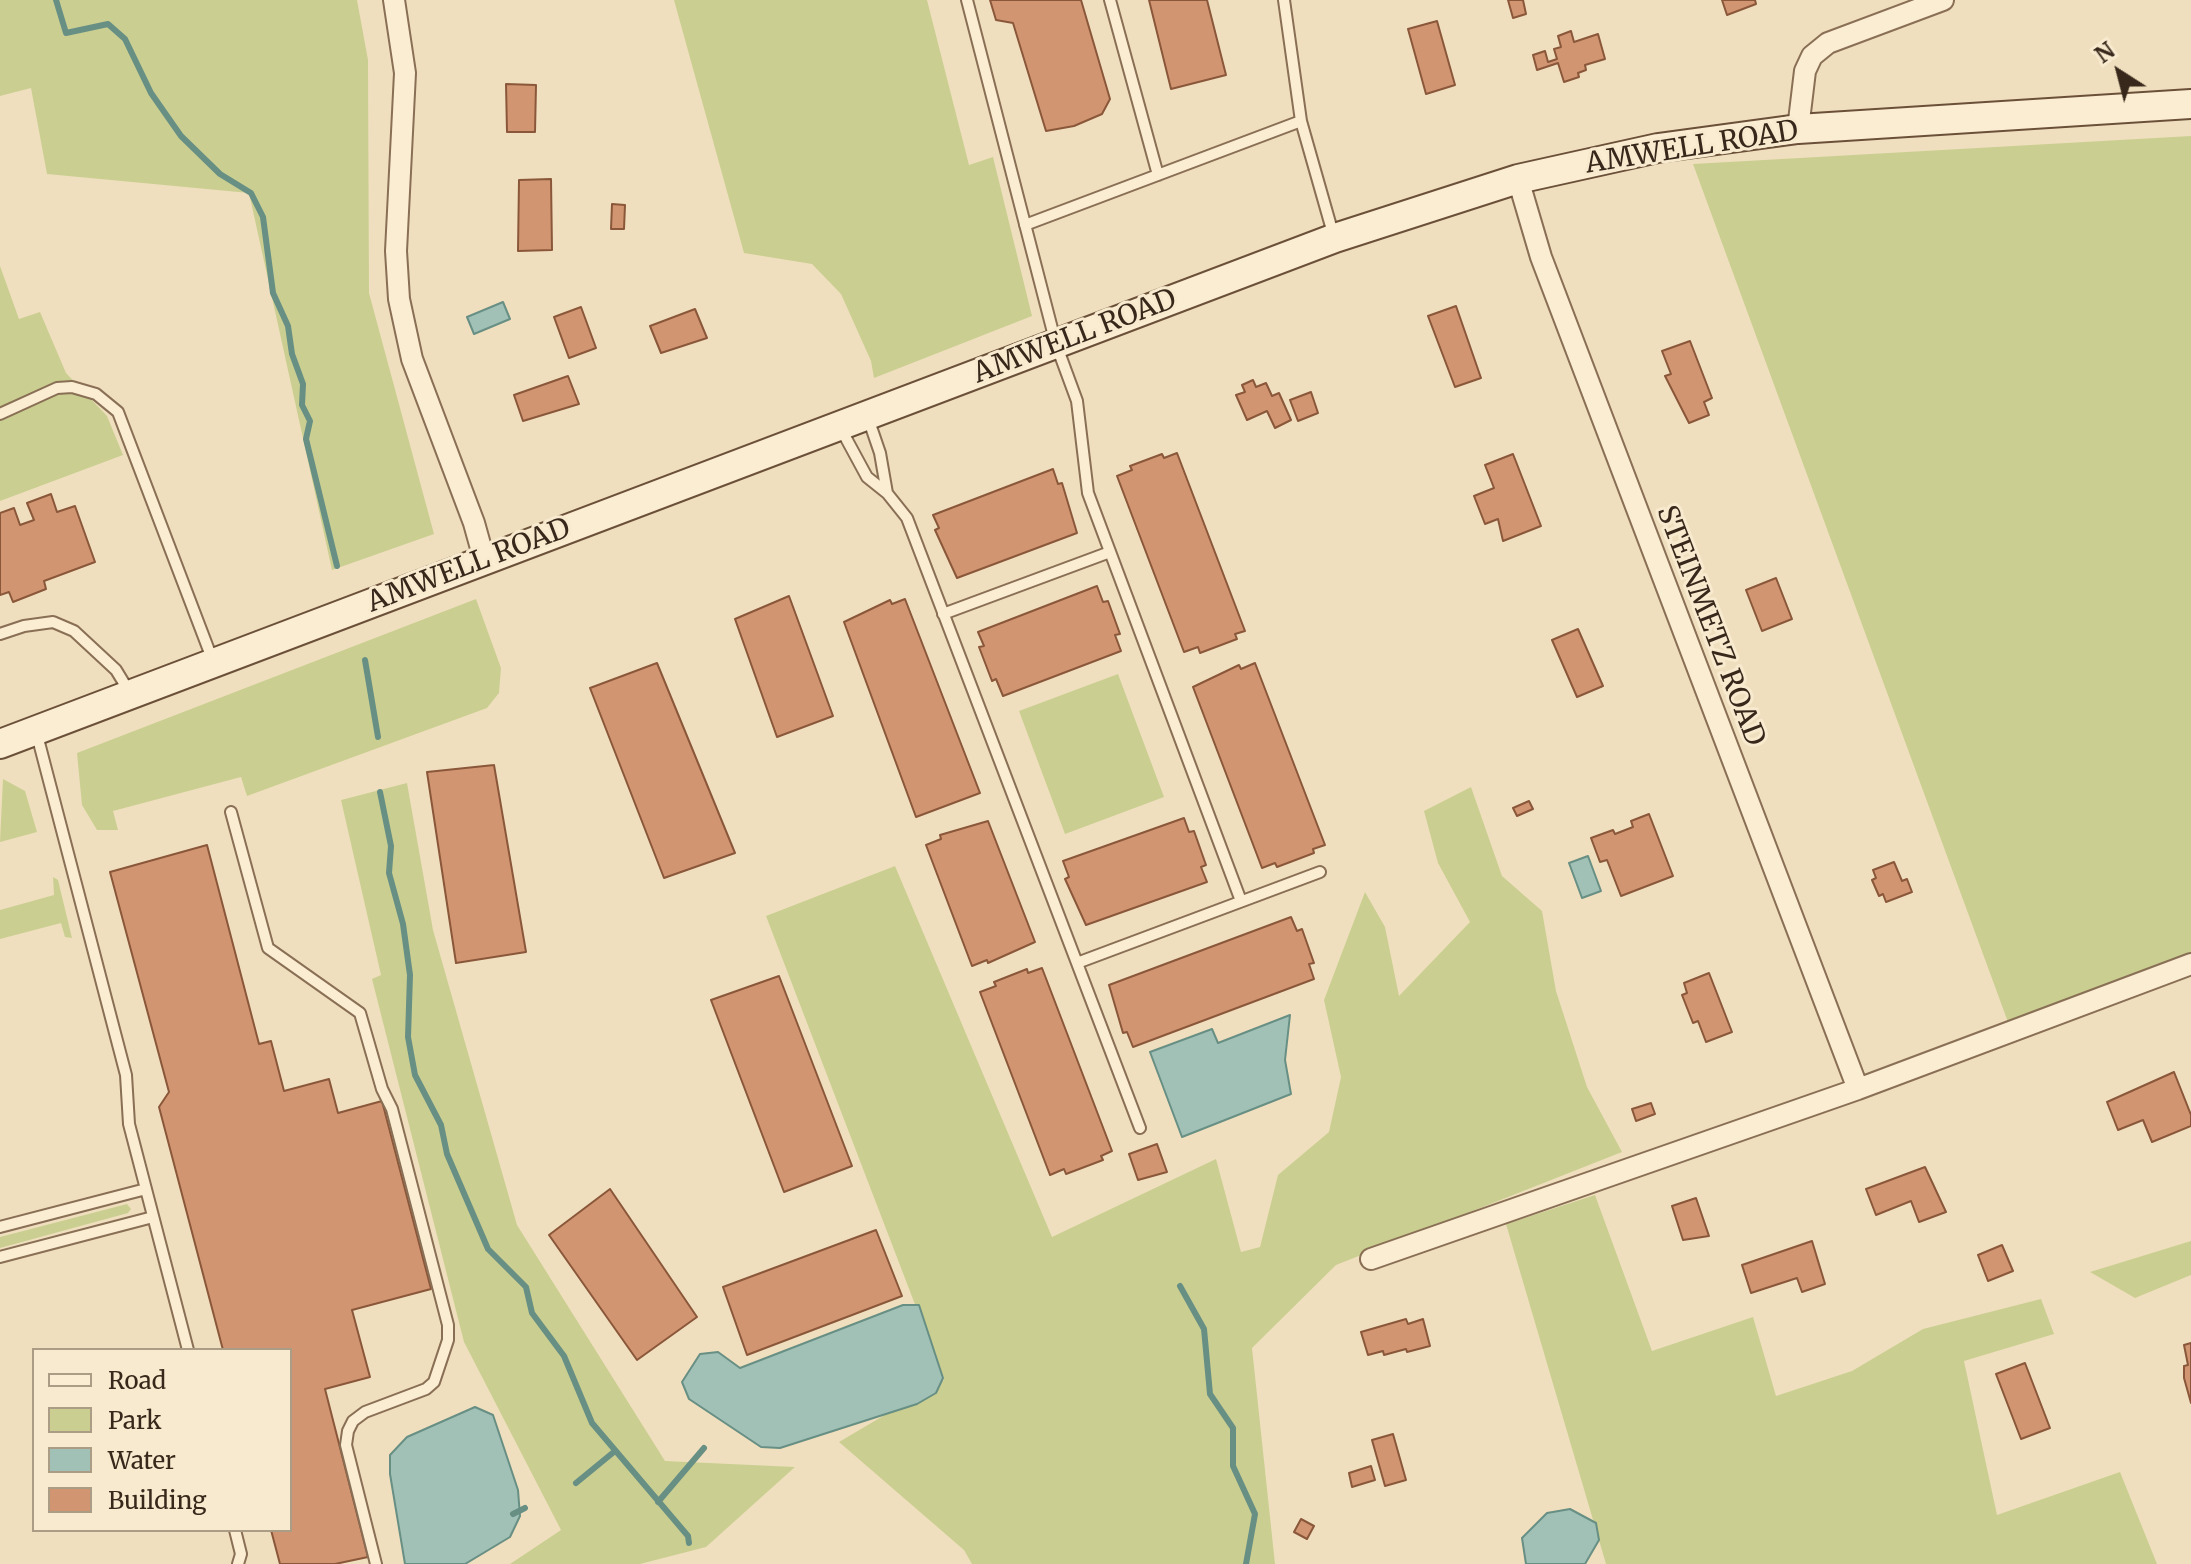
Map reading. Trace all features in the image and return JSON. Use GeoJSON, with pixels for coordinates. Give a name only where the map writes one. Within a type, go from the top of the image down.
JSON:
{"type":"FeatureCollection","features":[{"type":"Feature","properties":{"kind":"main road","name":"AMWELL ROAD"},"geometry":{"type":"LineString","coordinates":[[0,744],[1335,238],[1518,179],[1658,148],[1798,129],[2191,104]]}},
{"type":"Feature","properties":{"kind":"street"},"geometry":{"type":"LineString","coordinates":[[394,0],[405,73],[396,251],[399,299],[412,359],[474,523],[484,559]]}},
{"type":"Feature","properties":{"kind":"street"},"geometry":{"type":"LineString","coordinates":[[1798,129],[1805,71],[1812,56],[1828,43],[1943,0]]}},
{"type":"Feature","properties":{"kind":"street","name":"STEINMETZ ROAD"},"geometry":{"type":"LineString","coordinates":[[1518,179],[1541,257],[1858,1089]]}},
{"type":"Feature","properties":{"kind":"street"},"geometry":{"type":"LineString","coordinates":[[1371,1259],[1858,1089],[2191,964]]}},
{"type":"Feature","properties":{"kind":"lane"},"geometry":{"type":"LineString","coordinates":[[967,0],[1056,344],[1080,416],[1082,464],[1088,493],[1241,901]]}},
{"type":"Feature","properties":{"kind":"lane"},"geometry":{"type":"LineString","coordinates":[[1110,0],[1158,175]]}},
{"type":"Feature","properties":{"kind":"lane"},"geometry":{"type":"LineString","coordinates":[[1284,0],[1301,121],[1335,238]]}},
{"type":"Feature","properties":{"kind":"lane"},"geometry":{"type":"LineString","coordinates":[[1025,225],[1301,121]]}},
{"type":"Feature","properties":{"kind":"lane"},"geometry":{"type":"LineString","coordinates":[[0,414],[57,388],[72,387],[96,394],[118,412],[213,664]]}},
{"type":"Feature","properties":{"kind":"lane"},"geometry":{"type":"LineString","coordinates":[[867,416],[880,453],[887,493]]}},
{"type":"Feature","properties":{"kind":"lane"},"geometry":{"type":"LineString","coordinates":[[840,426],[852,455],[867,477],[887,493],[907,518],[1140,1128]]}},
{"type":"Feature","properties":{"kind":"lane"},"geometry":{"type":"LineString","coordinates":[[943,614],[1110,552]]}},
{"type":"Feature","properties":{"kind":"lane"},"geometry":{"type":"LineString","coordinates":[[0,634],[24,626],[53,622],[74,631],[116,670],[131,694]]}},
{"type":"Feature","properties":{"kind":"lane"},"geometry":{"type":"LineString","coordinates":[[36,730],[126,1075],[129,1124],[187,1348]]}},
{"type":"Feature","properties":{"kind":"lane"},"geometry":{"type":"LineString","coordinates":[[231,812],[268,948],[360,1013],[382,1089],[392,1109],[448,1325],[448,1340],[434,1382],[426,1389],[365,1412],[353,1421],[348,1431],[346,1445],[376,1564]]}},
{"type":"Feature","properties":{"kind":"lane"},"geometry":{"type":"LineString","coordinates":[[1077,963],[1320,872]]}},
{"type":"Feature","properties":{"kind":"lane"},"geometry":{"type":"LineString","coordinates":[[0,1227],[146,1189]]}},
{"type":"Feature","properties":{"kind":"lane"},"geometry":{"type":"LineString","coordinates":[[0,1257],[153,1217]]}},
{"type":"Feature","properties":{"kind":"lane"},"geometry":{"type":"LineString","coordinates":[[236,1532],[241,1554],[238,1564]]}},
{"type":"Feature","properties":{"kind":"green space"},"geometry":{"type":"Polygon","coordinates":[[[0,0],[357,0],[368,60],[369,293],[434,534],[332,570],[249,193],[47,174],[31,88],[0,96],[0,0]]]}},
{"type":"Feature","properties":{"kind":"green space"},"geometry":{"type":"Polygon","coordinates":[[[674,0],[927,0],[969,165],[993,157],[1032,316],[874,378],[871,361],[841,294],[812,264],[744,253],[674,0]]]}},
{"type":"Feature","properties":{"kind":"green space"},"geometry":{"type":"Polygon","coordinates":[[[2191,136],[2191,964],[2012,1033],[1693,164],[2191,136]]]}},
{"type":"Feature","properties":{"kind":"green space"},"geometry":{"type":"Polygon","coordinates":[[[0,266],[19,319],[40,312],[66,373],[107,416],[123,455],[0,501],[0,266]]]}},
{"type":"Feature","properties":{"kind":"green space"},"geometry":{"type":"Polygon","coordinates":[[[476,599],[501,668],[499,693],[487,708],[247,796],[241,777],[113,811],[118,830],[97,830],[82,805],[77,753],[476,599]]]}},
{"type":"Feature","properties":{"kind":"green space"},"geometry":{"type":"Polygon","coordinates":[[[1118,674],[1164,797],[1065,834],[1019,711],[1118,674]]]}},
{"type":"Feature","properties":{"kind":"green space"},"geometry":{"type":"Polygon","coordinates":[[[3,779],[25,791],[37,832],[0,842],[3,779]]]}},
{"type":"Feature","properties":{"kind":"green space"},"geometry":{"type":"Polygon","coordinates":[[[407,783],[433,930],[517,1225],[665,1461],[795,1467],[706,1547],[640,1564],[510,1564],[561,1530],[464,1342],[372,979],[381,975],[341,800],[407,783]]]}},
{"type":"Feature","properties":{"kind":"green space"},"geometry":{"type":"Polygon","coordinates":[[[1471,787],[1502,876],[1542,911],[1556,991],[1587,1087],[1622,1152],[1336,1265],[1252,1348],[1275,1564],[972,1564],[964,1550],[839,1442],[944,1380],[766,916],[895,866],[1052,1237],[1216,1159],[1241,1252],[1260,1247],[1278,1175],[1329,1132],[1341,1077],[1324,1000],[1365,892],[1385,927],[1399,996],[1470,922],[1438,863],[1424,811],[1471,787]]]}},
{"type":"Feature","properties":{"kind":"green space"},"geometry":{"type":"Polygon","coordinates":[[[53,877],[58,880],[72,938],[65,937],[61,923],[0,939],[0,910],[54,895],[53,877]]]}},
{"type":"Feature","properties":{"kind":"green space"},"geometry":{"type":"Polygon","coordinates":[[[1595,1195],[1652,1351],[1753,1317],[1776,1396],[1852,1371],[1923,1329],[2041,1299],[2054,1334],[1964,1361],[1997,1515],[2120,1472],[2157,1564],[1606,1564],[1506,1224],[1595,1195]]]}},
{"type":"Feature","properties":{"kind":"green space"},"geometry":{"type":"Polygon","coordinates":[[[127,1204],[131,1209],[128,1213],[0,1248],[0,1237],[127,1204]]]}},
{"type":"Feature","properties":{"kind":"green space"},"geometry":{"type":"Polygon","coordinates":[[[2191,1241],[2191,1275],[2135,1298],[2090,1272],[2191,1241]]]}},
{"type":"Feature","properties":{"kind":"water"},"geometry":{"type":"Polygon","coordinates":[[[503,302],[510,319],[474,334],[467,317],[503,302]]]}},
{"type":"Feature","properties":{"kind":"water"},"geometry":{"type":"Polygon","coordinates":[[[1588,856],[1601,891],[1582,898],[1569,863],[1588,856]]]}},
{"type":"Feature","properties":{"kind":"water"},"geometry":{"type":"Polygon","coordinates":[[[1290,1015],[1285,1060],[1291,1094],[1182,1137],[1150,1052],[1212,1029],[1218,1043],[1290,1015]]]}},
{"type":"Feature","properties":{"kind":"water"},"geometry":{"type":"Polygon","coordinates":[[[903,1305],[919,1305],[943,1378],[936,1393],[917,1404],[780,1448],[761,1447],[689,1399],[682,1382],[700,1354],[718,1352],[740,1368],[903,1305]]]}},
{"type":"Feature","properties":{"kind":"water"},"geometry":{"type":"Polygon","coordinates":[[[475,1407],[493,1415],[518,1490],[520,1516],[510,1537],[465,1564],[405,1564],[390,1474],[390,1455],[407,1437],[475,1407]]]}},
{"type":"Feature","properties":{"kind":"water"},"geometry":{"type":"Polygon","coordinates":[[[1570,1509],[1596,1523],[1599,1540],[1585,1564],[1526,1564],[1522,1538],[1547,1513],[1570,1509]]]}},
{"type":"Feature","properties":{"kind":"building"},"geometry":{"type":"Polygon","coordinates":[[[990,0],[1081,0],[1110,99],[1102,114],[1074,126],[1046,131],[1013,23],[996,20],[990,0]]]}},
{"type":"Feature","properties":{"kind":"building"},"geometry":{"type":"Polygon","coordinates":[[[1149,0],[1207,0],[1226,75],[1171,89],[1149,0]]]}},
{"type":"Feature","properties":{"kind":"building"},"geometry":{"type":"Polygon","coordinates":[[[1508,0],[1523,0],[1526,14],[1513,18],[1508,0]]]}},
{"type":"Feature","properties":{"kind":"building"},"geometry":{"type":"Polygon","coordinates":[[[1722,0],[1755,0],[1756,4],[1727,15],[1722,0]]]}},
{"type":"Feature","properties":{"kind":"building"},"geometry":{"type":"Polygon","coordinates":[[[1437,21],[1455,85],[1426,94],[1408,29],[1437,21]]]}},
{"type":"Feature","properties":{"kind":"building"},"geometry":{"type":"Polygon","coordinates":[[[1571,31],[1574,42],[1598,34],[1605,59],[1585,65],[1586,70],[1578,73],[1579,77],[1564,82],[1558,63],[1537,70],[1533,55],[1545,51],[1548,62],[1557,59],[1554,49],[1561,47],[1558,36],[1571,31]]]}},
{"type":"Feature","properties":{"kind":"building"},"geometry":{"type":"Polygon","coordinates":[[[506,84],[536,85],[535,132],[507,132],[506,84]]]}},
{"type":"Feature","properties":{"kind":"building"},"geometry":{"type":"Polygon","coordinates":[[[551,179],[552,250],[518,251],[519,180],[551,179]]]}},
{"type":"Feature","properties":{"kind":"building"},"geometry":{"type":"Polygon","coordinates":[[[612,204],[625,205],[624,229],[611,229],[612,204]]]}},
{"type":"Feature","properties":{"kind":"building"},"geometry":{"type":"Polygon","coordinates":[[[1456,306],[1481,378],[1455,387],[1428,316],[1456,306]]]}},
{"type":"Feature","properties":{"kind":"building"},"geometry":{"type":"Polygon","coordinates":[[[581,307],[596,348],[569,358],[554,317],[581,307]]]}},
{"type":"Feature","properties":{"kind":"building"},"geometry":{"type":"Polygon","coordinates":[[[695,309],[707,338],[661,353],[650,326],[695,309]]]}},
{"type":"Feature","properties":{"kind":"building"},"geometry":{"type":"Polygon","coordinates":[[[1690,341],[1712,398],[1704,402],[1709,415],[1689,423],[1665,376],[1671,374],[1662,351],[1690,341]]]}},
{"type":"Feature","properties":{"kind":"building"},"geometry":{"type":"Polygon","coordinates":[[[568,376],[579,404],[523,421],[514,395],[568,376]]]}},
{"type":"Feature","properties":{"kind":"building"},"geometry":{"type":"Polygon","coordinates":[[[1253,380],[1256,387],[1266,383],[1272,396],[1279,393],[1291,420],[1275,428],[1267,411],[1247,420],[1236,395],[1245,392],[1242,385],[1253,380]]]}},
{"type":"Feature","properties":{"kind":"building"},"geometry":{"type":"Polygon","coordinates":[[[1311,392],[1318,413],[1298,421],[1290,400],[1311,392]]]}},
{"type":"Feature","properties":{"kind":"building"},"geometry":{"type":"Polygon","coordinates":[[[1177,453],[1245,631],[1235,634],[1237,639],[1200,653],[1198,647],[1184,652],[1117,476],[1132,470],[1130,466],[1162,454],[1164,458],[1177,453]]]}},
{"type":"Feature","properties":{"kind":"building"},"geometry":{"type":"Polygon","coordinates":[[[1513,454],[1541,526],[1503,541],[1498,519],[1485,524],[1474,496],[1494,488],[1485,465],[1513,454]]]}},
{"type":"Feature","properties":{"kind":"building"},"geometry":{"type":"Polygon","coordinates":[[[1053,469],[1058,484],[1062,483],[1077,533],[957,578],[935,530],[939,528],[933,515],[1053,469]]]}},
{"type":"Feature","properties":{"kind":"building"},"geometry":{"type":"Polygon","coordinates":[[[51,494],[57,512],[75,506],[95,562],[44,581],[46,589],[13,602],[9,592],[0,595],[0,513],[14,508],[20,525],[34,520],[27,503],[51,494]]]}},
{"type":"Feature","properties":{"kind":"building"},"geometry":{"type":"Polygon","coordinates":[[[1776,578],[1792,619],[1762,631],[1746,590],[1776,578]]]}},
{"type":"Feature","properties":{"kind":"building"},"geometry":{"type":"Polygon","coordinates":[[[1097,586],[1103,602],[1108,601],[1120,634],[1115,635],[1121,651],[1003,696],[996,679],[992,681],[979,647],[984,646],[978,632],[1097,586]]]}},
{"type":"Feature","properties":{"kind":"building"},"geometry":{"type":"Polygon","coordinates":[[[789,596],[833,716],[777,737],[735,619],[789,596]]]}},
{"type":"Feature","properties":{"kind":"building"},"geometry":{"type":"Polygon","coordinates":[[[905,599],[980,793],[916,817],[844,622],[890,600],[892,604],[905,599]]]}},
{"type":"Feature","properties":{"kind":"building"},"geometry":{"type":"Polygon","coordinates":[[[1578,629],[1603,686],[1577,697],[1552,640],[1578,629]]]}},
{"type":"Feature","properties":{"kind":"building"},"geometry":{"type":"Polygon","coordinates":[[[657,663],[735,853],[664,878],[590,688],[657,663]]]}},
{"type":"Feature","properties":{"kind":"building"},"geometry":{"type":"Polygon","coordinates":[[[1255,663],[1325,845],[1313,849],[1314,853],[1277,867],[1275,863],[1262,868],[1193,687],[1239,665],[1241,669],[1255,663]]]}},
{"type":"Feature","properties":{"kind":"building"},"geometry":{"type":"Polygon","coordinates":[[[494,765],[526,952],[456,963],[427,772],[494,765]]]}},
{"type":"Feature","properties":{"kind":"building"},"geometry":{"type":"Polygon","coordinates":[[[1529,801],[1533,809],[1517,816],[1513,808],[1529,801]]]}},
{"type":"Feature","properties":{"kind":"building"},"geometry":{"type":"Polygon","coordinates":[[[1649,814],[1673,876],[1621,896],[1607,860],[1600,862],[1591,838],[1633,827],[1631,821],[1649,814]]]}},
{"type":"Feature","properties":{"kind":"building"},"geometry":{"type":"Polygon","coordinates":[[[1184,818],[1189,832],[1194,831],[1206,865],[1201,867],[1207,882],[1086,925],[1065,879],[1069,877],[1063,861],[1184,818]]]}},
{"type":"Feature","properties":{"kind":"building"},"geometry":{"type":"Polygon","coordinates":[[[988,821],[1035,942],[988,963],[987,960],[972,966],[926,845],[941,839],[940,835],[988,821]]]}},
{"type":"Feature","properties":{"kind":"building"},"geometry":{"type":"Polygon","coordinates":[[[207,845],[259,1044],[271,1041],[284,1091],[329,1079],[338,1113],[382,1101],[431,1289],[352,1310],[370,1377],[325,1389],[368,1557],[335,1564],[280,1564],[272,1532],[292,1532],[292,1348],[222,1348],[159,1107],[169,1092],[110,872],[207,845]]]}},
{"type":"Feature","properties":{"kind":"building"},"geometry":{"type":"Polygon","coordinates":[[[1894,862],[1902,881],[1907,879],[1912,892],[1886,902],[1883,894],[1879,896],[1872,880],[1876,878],[1873,870],[1894,862]]]}},
{"type":"Feature","properties":{"kind":"building"},"geometry":{"type":"Polygon","coordinates":[[[1291,917],[1297,931],[1302,929],[1314,963],[1309,964],[1314,979],[1133,1047],[1127,1032],[1123,1033],[1109,985],[1291,917]]]}},
{"type":"Feature","properties":{"kind":"building"},"geometry":{"type":"Polygon","coordinates":[[[1042,968],[1112,1151],[1101,1156],[1103,1160],[1066,1174],[1064,1169],[1050,1175],[980,992],[996,986],[994,982],[1027,969],[1028,973],[1042,968]]]}},
{"type":"Feature","properties":{"kind":"building"},"geometry":{"type":"Polygon","coordinates":[[[1709,973],[1732,1032],[1706,1042],[1698,1021],[1693,1023],[1682,995],[1687,993],[1684,983],[1709,973]]]}},
{"type":"Feature","properties":{"kind":"building"},"geometry":{"type":"Polygon","coordinates":[[[779,976],[852,1166],[784,1192],[711,1000],[779,976]]]}},
{"type":"Feature","properties":{"kind":"building"},"geometry":{"type":"Polygon","coordinates":[[[2174,1072],[2191,1115],[2191,1126],[2152,1142],[2143,1120],[2118,1130],[2107,1102],[2174,1072]]]}},
{"type":"Feature","properties":{"kind":"building"},"geometry":{"type":"Polygon","coordinates":[[[1651,1103],[1655,1114],[1636,1121],[1632,1109],[1651,1103]]]}},
{"type":"Feature","properties":{"kind":"building"},"geometry":{"type":"Polygon","coordinates":[[[1157,1144],[1167,1172],[1138,1180],[1129,1154],[1157,1144]]]}},
{"type":"Feature","properties":{"kind":"building"},"geometry":{"type":"Polygon","coordinates":[[[1925,1167],[1946,1212],[1919,1222],[1911,1201],[1876,1215],[1866,1189],[1925,1167]]]}},
{"type":"Feature","properties":{"kind":"building"},"geometry":{"type":"Polygon","coordinates":[[[610,1189],[697,1317],[637,1360],[549,1235],[610,1189]]]}},
{"type":"Feature","properties":{"kind":"building"},"geometry":{"type":"Polygon","coordinates":[[[1696,1198],[1709,1236],[1683,1240],[1672,1206],[1696,1198]]]}},
{"type":"Feature","properties":{"kind":"building"},"geometry":{"type":"Polygon","coordinates":[[[876,1230],[902,1296],[747,1355],[723,1287],[876,1230]]]}},
{"type":"Feature","properties":{"kind":"building"},"geometry":{"type":"Polygon","coordinates":[[[1812,1241],[1825,1284],[1802,1292],[1797,1278],[1751,1293],[1742,1265],[1812,1241]]]}},
{"type":"Feature","properties":{"kind":"building"},"geometry":{"type":"Polygon","coordinates":[[[2002,1245],[2013,1271],[1988,1281],[1978,1255],[2002,1245]]]}},
{"type":"Feature","properties":{"kind":"building"},"geometry":{"type":"Polygon","coordinates":[[[1406,1319],[1408,1324],[1423,1319],[1430,1346],[1407,1352],[1406,1349],[1384,1355],[1383,1351],[1368,1355],[1361,1332],[1406,1319]]]}},
{"type":"Feature","properties":{"kind":"building"},"geometry":{"type":"Polygon","coordinates":[[[2191,1343],[2191,1403],[2184,1378],[2184,1366],[2188,1365],[2184,1345],[2191,1343]]]}},
{"type":"Feature","properties":{"kind":"building"},"geometry":{"type":"Polygon","coordinates":[[[2025,1363],[2050,1428],[2021,1439],[1996,1374],[2025,1363]]]}},
{"type":"Feature","properties":{"kind":"building"},"geometry":{"type":"Polygon","coordinates":[[[1393,1434],[1406,1480],[1385,1486],[1372,1440],[1393,1434]]]}},
{"type":"Feature","properties":{"kind":"building"},"geometry":{"type":"Polygon","coordinates":[[[1371,1466],[1375,1480],[1352,1487],[1349,1473],[1371,1466]]]}},
{"type":"Feature","properties":{"kind":"building"},"geometry":{"type":"Polygon","coordinates":[[[1301,1519],[1314,1526],[1307,1539],[1294,1532],[1301,1519]]]}},
{"type":"Feature","properties":{"kind":"waterway"},"geometry":{"type":"LineString","coordinates":[[56,0],[66,33],[108,24],[125,39],[151,93],[181,136],[220,174],[251,193],[263,217],[273,293],[288,326],[292,354],[303,384],[302,405],[310,421],[306,439],[337,566]]}},
{"type":"Feature","properties":{"kind":"waterway"},"geometry":{"type":"LineString","coordinates":[[365,660],[378,737]]}},
{"type":"Feature","properties":{"kind":"waterway"},"geometry":{"type":"LineString","coordinates":[[380,792],[391,846],[389,873],[403,924],[410,975],[408,1037],[415,1075],[441,1125],[447,1154],[488,1249],[526,1287],[532,1313],[564,1356],[592,1423],[688,1536],[689,1543]]}},
{"type":"Feature","properties":{"kind":"waterway"},"geometry":{"type":"LineString","coordinates":[[1180,1286],[1204,1329],[1210,1394],[1233,1428],[1233,1466],[1255,1514],[1246,1564]]}},
{"type":"Feature","properties":{"kind":"waterway"},"geometry":{"type":"LineString","coordinates":[[658,1502],[704,1448]]}},
{"type":"Feature","properties":{"kind":"waterway"},"geometry":{"type":"LineString","coordinates":[[576,1483],[615,1451]]}},
{"type":"Feature","properties":{"kind":"waterway"},"geometry":{"type":"LineString","coordinates":[[513,1514],[525,1508]]}}]}
